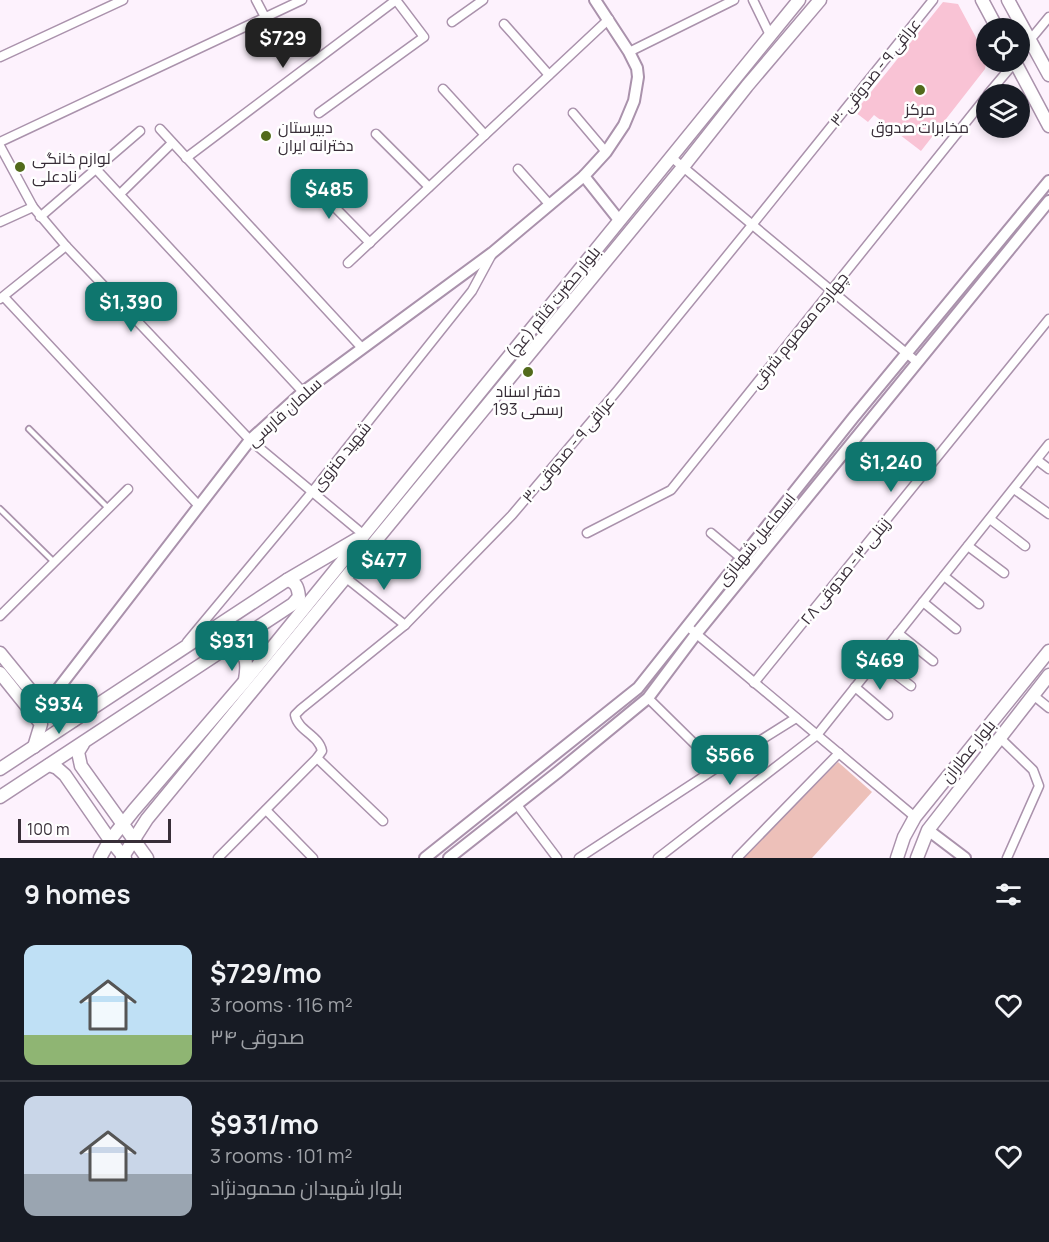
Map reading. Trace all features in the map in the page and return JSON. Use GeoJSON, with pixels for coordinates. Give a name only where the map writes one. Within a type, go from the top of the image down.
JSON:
{"type":"FeatureCollection","features":[{"type":"Feature","properties":{"kind":"main road","name":"بلوار حضرت قائم (عج)"},"geometry":{"type":"LineString","coordinates":[[0,769],[287,580],[364,535],[799,0]]}},
{"type":"Feature","properties":{"kind":"main road","name":"بلوار حضرت قائم (عج)"},"geometry":{"type":"LineString","coordinates":[[123,857],[147,819],[747,86],[820,0]]}},
{"type":"Feature","properties":{"kind":"main road"},"geometry":{"type":"LineString","coordinates":[[982,0],[992,18]]}},
{"type":"Feature","properties":{"kind":"main road"},"geometry":{"type":"LineString","coordinates":[[1008,0],[1015,18]]}},
{"type":"Feature","properties":{"kind":"main road"},"geometry":{"type":"LineString","coordinates":[[1030,50],[1049,75]]}},
{"type":"Feature","properties":{"kind":"main road"},"geometry":{"type":"LineString","coordinates":[[1020,72],[1049,126]]}},
{"type":"Feature","properties":{"kind":"main road"},"geometry":{"type":"LineString","coordinates":[[100,858],[110,840],[134,810],[364,535]]}},
{"type":"Feature","properties":{"kind":"main road"},"geometry":{"type":"LineString","coordinates":[[0,797],[293,604],[299,597],[298,588],[292,581],[287,580]]}},
{"type":"Feature","properties":{"kind":"main road"},"geometry":{"type":"LineString","coordinates":[[227,648],[238,651],[244,656],[247,668],[244,681]]}},
{"type":"Feature","properties":{"kind":"main road","name":"بلوار عطاران"},"geometry":{"type":"LineString","coordinates":[[897,858],[904,837],[915,817],[1049,651]]}},
{"type":"Feature","properties":{"kind":"main road"},"geometry":{"type":"LineString","coordinates":[[0,653],[48,711],[52,722],[47,725],[41,724],[0,673]]}},
{"type":"Feature","properties":{"kind":"main road","name":"بلوار عطاران"},"geometry":{"type":"LineString","coordinates":[[916,858],[928,830],[1049,675]]}},
{"type":"Feature","properties":{"kind":"main road"},"geometry":{"type":"LineString","coordinates":[[48,711],[74,720]]}},
{"type":"Feature","properties":{"kind":"main road"},"geometry":{"type":"LineString","coordinates":[[34,747],[41,724]]}},
{"type":"Feature","properties":{"kind":"main road"},"geometry":{"type":"LineString","coordinates":[[83,744],[78,752],[81,766],[147,858]]}},
{"type":"Feature","properties":{"kind":"main road"},"geometry":{"type":"LineString","coordinates":[[65,775],[65,765],[70,761],[81,766]]}},
{"type":"Feature","properties":{"kind":"main road"},"geometry":{"type":"LineString","coordinates":[[49,765],[65,775],[123,857]]}},
{"type":"Feature","properties":{"kind":"main road"},"geometry":{"type":"LineString","coordinates":[[915,817],[928,830]]}},
{"type":"Feature","properties":{"kind":"street"},"geometry":{"type":"LineString","coordinates":[[0,57],[123,0]]}},
{"type":"Feature","properties":{"kind":"street"},"geometry":{"type":"LineString","coordinates":[[256,0],[265,17]]}},
{"type":"Feature","properties":{"kind":"street"},"geometry":{"type":"LineString","coordinates":[[302,0],[0,144],[33,207],[66,246],[250,440],[364,535]]}},
{"type":"Feature","properties":{"kind":"street"},"geometry":{"type":"LineString","coordinates":[[186,158],[396,0],[424,37],[319,113]]}},
{"type":"Feature","properties":{"kind":"street"},"geometry":{"type":"LineString","coordinates":[[452,22],[483,0]]}},
{"type":"Feature","properties":{"kind":"street","name":"سلمان فارسی"},"geometry":{"type":"LineString","coordinates":[[48,711],[250,440],[303,392],[492,253],[584,176],[606,152],[624,125],[634,101],[637,68],[609,19],[595,0]]}},
{"type":"Feature","properties":{"kind":"street"},"geometry":{"type":"LineString","coordinates":[[629,52],[734,0]]}},
{"type":"Feature","properties":{"kind":"street"},"geometry":{"type":"LineString","coordinates":[[753,0],[770,35]]}},
{"type":"Feature","properties":{"kind":"street","name":"عراقی ۹ - صدوقی ۳۰"},"geometry":{"type":"LineString","coordinates":[[317,758],[322,751],[319,743],[297,722],[295,715],[405,625],[512,515],[753,225],[933,0]]}},
{"type":"Feature","properties":{"kind":"street"},"geometry":{"type":"LineString","coordinates":[[1030,38],[1049,17]]}},
{"type":"Feature","properties":{"kind":"street"},"geometry":{"type":"LineString","coordinates":[[348,263],[609,19]]}},
{"type":"Feature","properties":{"kind":"street"},"geometry":{"type":"LineString","coordinates":[[504,24],[549,75]]}},
{"type":"Feature","properties":{"kind":"street","name":"چهارده معصوم شرقی"},"geometry":{"type":"LineString","coordinates":[[997,84],[1007,72]]}},
{"type":"Feature","properties":{"kind":"street"},"geometry":{"type":"LineString","coordinates":[[443,88],[485,135]]}},
{"type":"Feature","properties":{"kind":"street","name":"چهارده معصوم شرقی"},"geometry":{"type":"LineString","coordinates":[[587,533],[671,490],[976,110]]}},
{"type":"Feature","properties":{"kind":"street"},"geometry":{"type":"LineString","coordinates":[[573,113],[606,152]]}},
{"type":"Feature","properties":{"kind":"street"},"geometry":{"type":"LineString","coordinates":[[160,129],[362,348]]}},
{"type":"Feature","properties":{"kind":"street"},"geometry":{"type":"LineString","coordinates":[[40,217],[140,130]]}},
{"type":"Feature","properties":{"kind":"street"},"geometry":{"type":"LineString","coordinates":[[376,134],[429,187]]}},
{"type":"Feature","properties":{"kind":"street"},"geometry":{"type":"LineString","coordinates":[[120,194],[172,143]]}},
{"type":"Feature","properties":{"kind":"street"},"geometry":{"type":"LineString","coordinates":[[671,157],[917,362]]}},
{"type":"Feature","properties":{"kind":"street"},"geometry":{"type":"LineString","coordinates":[[96,168],[303,392]]}},
{"type":"Feature","properties":{"kind":"street"},"geometry":{"type":"LineString","coordinates":[[518,169],[550,205]]}},
{"type":"Feature","properties":{"kind":"street"},"geometry":{"type":"LineString","coordinates":[[584,176],[619,220]]}},
{"type":"Feature","properties":{"kind":"street"},"geometry":{"type":"LineString","coordinates":[[308,180],[370,243]]}},
{"type":"Feature","properties":{"kind":"street","name":"اسماعیل شهبازی"},"geometry":{"type":"LineString","coordinates":[[425,858],[638,688],[906,353],[1049,181]]}},
{"type":"Feature","properties":{"kind":"street","name":"اسماعیل شهبازی"},"geometry":{"type":"LineString","coordinates":[[449,858],[648,698],[696,634],[1049,201]]}},
{"type":"Feature","properties":{"kind":"street"},"geometry":{"type":"LineString","coordinates":[[0,222],[33,207]]}},
{"type":"Feature","properties":{"kind":"street"},"geometry":{"type":"LineString","coordinates":[[66,246],[2,298],[199,506]]}},
{"type":"Feature","properties":{"kind":"street","name":"شهید منزوی"},"geometry":{"type":"LineString","coordinates":[[179,652],[312,492],[472,291],[492,253]]}},
{"type":"Feature","properties":{"kind":"street","name":"زینلی ۳ - صدوقی ۲۸"},"geometry":{"type":"LineString","coordinates":[[754,683],[1049,319]]}},
{"type":"Feature","properties":{"kind":"street"},"geometry":{"type":"LineString","coordinates":[[658,858],[817,735],[1049,444]]}},
{"type":"Feature","properties":{"kind":"street"},"geometry":{"type":"LineString","coordinates":[[1037,460],[1049,469]]}},
{"type":"Feature","properties":{"kind":"street"},"geometry":{"type":"LineString","coordinates":[[0,616],[128,489]]}},
{"type":"Feature","properties":{"kind":"street"},"geometry":{"type":"LineString","coordinates":[[1014,489],[1049,514]]}},
{"type":"Feature","properties":{"kind":"street"},"geometry":{"type":"LineString","coordinates":[[990,519],[1025,546]]}},
{"type":"Feature","properties":{"kind":"street"},"geometry":{"type":"LineString","coordinates":[[711,533],[741,558]]}},
{"type":"Feature","properties":{"kind":"street"},"geometry":{"type":"LineString","coordinates":[[968,546],[1004,573]]}},
{"type":"Feature","properties":{"kind":"street"},"geometry":{"type":"LineString","coordinates":[[944,576],[979,604]]}},
{"type":"Feature","properties":{"kind":"street"},"geometry":{"type":"LineString","coordinates":[[345,577],[405,625]]}},
{"type":"Feature","properties":{"kind":"street"},"geometry":{"type":"LineString","coordinates":[[923,602],[956,628]]}},
{"type":"Feature","properties":{"kind":"street"},"geometry":{"type":"LineString","coordinates":[[687,626],[915,817]]}},
{"type":"Feature","properties":{"kind":"street"},"geometry":{"type":"LineString","coordinates":[[898,633],[933,661]]}},
{"type":"Feature","properties":{"kind":"street"},"geometry":{"type":"LineString","coordinates":[[877,660],[911,686]]}},
{"type":"Feature","properties":{"kind":"street"},"geometry":{"type":"LineString","coordinates":[[855,687],[888,715]]}},
{"type":"Feature","properties":{"kind":"street"},"geometry":{"type":"LineString","coordinates":[[1033,695],[1049,708]]}},
{"type":"Feature","properties":{"kind":"street"},"geometry":{"type":"LineString","coordinates":[[648,698],[718,767]]}},
{"type":"Feature","properties":{"kind":"street"},"geometry":{"type":"LineString","coordinates":[[579,858],[796,718]]}},
{"type":"Feature","properties":{"kind":"street"},"geometry":{"type":"LineString","coordinates":[[1000,738],[1034,770],[1039,786],[1008,858]]}},
{"type":"Feature","properties":{"kind":"street"},"geometry":{"type":"LineString","coordinates":[[737,858],[839,753]]}},
{"type":"Feature","properties":{"kind":"street"},"geometry":{"type":"LineString","coordinates":[[218,858],[317,758],[382,821]]}},
{"type":"Feature","properties":{"kind":"street"},"geometry":{"type":"LineString","coordinates":[[517,805],[557,858]]}},
{"type":"Feature","properties":{"kind":"street"},"geometry":{"type":"LineString","coordinates":[[266,810],[313,858]]}},
{"type":"Feature","properties":{"kind":"street"},"geometry":{"type":"LineString","coordinates":[[928,830],[965,858]]}},
{"type":"Feature","properties":{"kind":"lane"},"geometry":{"type":"LineString","coordinates":[[29,429],[108,508]]}},
{"type":"Feature","properties":{"kind":"lane"},"geometry":{"type":"LineString","coordinates":[[0,509],[54,562]]}},
{"type":"Feature","properties":{"kind":"shaded area"},"geometry":{"type":"Polygon","coordinates":[[[838,762],[872,792],[812,858],[741,858],[838,762]]]}},
{"type":"Feature","properties":{"kind":"building","name":"مرکز مخابرات صدوق"},"geometry":{"type":"Polygon","coordinates":[[[943,2],[958,4],[976,38],[976,72],[983,72],[921,151],[874,115],[868,122],[855,112],[943,2]]]}},
{"type":"Feature","properties":{"kind":"place","name":"مرکز مخابرات صدوق"},"geometry":{"type":"Point","coordinates":[920,90]}},
{"type":"Feature","properties":{"kind":"place","name":"دبیرستان دخترانه ایران"},"geometry":{"type":"Point","coordinates":[266,136]}},
{"type":"Feature","properties":{"kind":"place","name":"لوازم خانگی نادعلی"},"geometry":{"type":"Point","coordinates":[20,167]}},
{"type":"Feature","properties":{"kind":"place","name":"دفتر اسناد رسمی 193"},"geometry":{"type":"Point","coordinates":[528,372]}}]}
